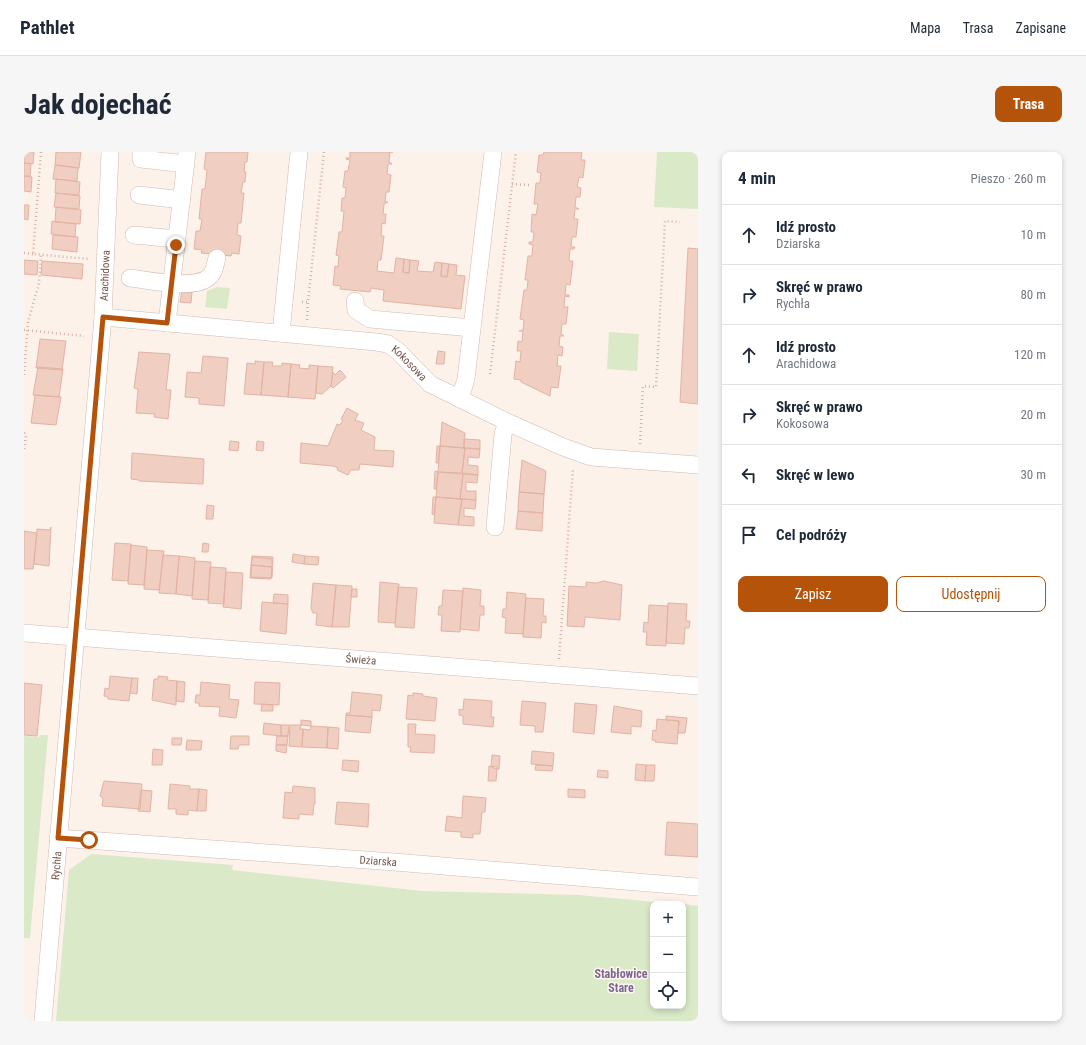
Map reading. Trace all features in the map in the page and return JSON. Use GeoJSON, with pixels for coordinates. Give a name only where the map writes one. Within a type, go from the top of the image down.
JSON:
{"type":"FeatureCollection","features":[{"type":"Feature","properties":{"kind":"street","name":"Arachidowa"},"geometry":{"type":"LineString","coordinates":[[76,638],[103,317],[110,152]]}},
{"type":"Feature","properties":{"kind":"street"},"geometry":{"type":"LineString","coordinates":[[141,152],[141,159],[187,158],[167,323]]}},
{"type":"Feature","properties":{"kind":"street"},"geometry":{"type":"LineString","coordinates":[[281,332],[299,152]]}},
{"type":"Feature","properties":{"kind":"street"},"geometry":{"type":"LineString","coordinates":[[460,399],[466,379],[493,152]]}},
{"type":"Feature","properties":{"kind":"street"},"geometry":{"type":"LineString","coordinates":[[139,195],[182,200]]}},
{"type":"Feature","properties":{"kind":"street"},"geometry":{"type":"LineString","coordinates":[[134,235],[176,239]]}},
{"type":"Feature","properties":{"kind":"street"},"geometry":{"type":"LineString","coordinates":[[130,278],[190,284],[206,279],[214,270],[217,258]]}},
{"type":"Feature","properties":{"kind":"street"},"geometry":{"type":"LineString","coordinates":[[355,301],[356,310],[370,319],[472,328]]}},
{"type":"Feature","properties":{"kind":"street","name":"Kokosowa"},"geometry":{"type":"LineString","coordinates":[[103,317],[281,332],[388,344],[398,351],[430,384],[507,422],[577,452],[591,457],[698,465]]}},
{"type":"Feature","properties":{"kind":"street"},"geometry":{"type":"LineString","coordinates":[[495,527],[503,434],[507,422]]}},
{"type":"Feature","properties":{"kind":"street","name":"Świeża"},"geometry":{"type":"LineString","coordinates":[[24,633],[698,686]]}},
{"type":"Feature","properties":{"kind":"street","name":"Rychła"},"geometry":{"type":"LineString","coordinates":[[43,1021],[76,638]]}},
{"type":"Feature","properties":{"kind":"street","name":"Dziarska"},"geometry":{"type":"LineString","coordinates":[[58,838],[698,887]]}},
{"type":"Feature","properties":{"kind":"path"},"geometry":{"type":"LineString","coordinates":[[33,254],[41,152]]}},
{"type":"Feature","properties":{"kind":"path"},"geometry":{"type":"LineString","coordinates":[[307,326],[308,302],[324,152]]}},
{"type":"Feature","properties":{"kind":"path"},"geometry":{"type":"LineString","coordinates":[[490,374],[516,152]]}},
{"type":"Feature","properties":{"kind":"path"},"geometry":{"type":"LineString","coordinates":[[512,184],[528,185]]}},
{"type":"Feature","properties":{"kind":"path"},"geometry":{"type":"LineString","coordinates":[[639,446],[643,386],[656,387],[665,221],[680,222]]}},
{"type":"Feature","properties":{"kind":"path"},"geometry":{"type":"LineString","coordinates":[[24,253],[89,259]]}},
{"type":"Feature","properties":{"kind":"path"},"geometry":{"type":"LineString","coordinates":[[24,375],[26,330],[39,283],[41,255]]}},
{"type":"Feature","properties":{"kind":"path"},"geometry":{"type":"LineString","coordinates":[[284,299],[308,302]]}},
{"type":"Feature","properties":{"kind":"path"},"geometry":{"type":"LineString","coordinates":[[26,330],[82,336]]}},
{"type":"Feature","properties":{"kind":"path"},"geometry":{"type":"LineString","coordinates":[[24,432],[26,435],[24,450]]}},
{"type":"Feature","properties":{"kind":"path"},"geometry":{"type":"LineString","coordinates":[[557,675],[574,462],[577,452]]}},
{"type":"Feature","properties":{"kind":"green space"},"geometry":{"type":"Polygon","coordinates":[[[657,152],[698,152],[698,209],[654,207],[657,152]]]}},
{"type":"Feature","properties":{"kind":"green space"},"geometry":{"type":"Polygon","coordinates":[[[217,287],[230,288],[227,309],[205,307],[207,291],[217,287]]]}},
{"type":"Feature","properties":{"kind":"green space"},"geometry":{"type":"Polygon","coordinates":[[[609,332],[639,334],[637,371],[607,369],[609,332]]]}},
{"type":"Feature","properties":{"kind":"green space"},"geometry":{"type":"Polygon","coordinates":[[[40,735],[48,735],[30,938],[24,938],[24,736],[39,737],[40,735]]]}},
{"type":"Feature","properties":{"kind":"green space"},"geometry":{"type":"Polygon","coordinates":[[[91,854],[233,865],[232,870],[422,891],[578,895],[650,901],[650,1009],[686,1009],[686,904],[698,906],[698,1021],[56,1021],[69,870],[91,854]]]}},
{"type":"Feature","properties":{"kind":"building"},"geometry":{"type":"Polygon","coordinates":[[[24,152],[34,152],[33,164],[24,163],[24,152]]]}},
{"type":"Feature","properties":{"kind":"building"},"geometry":{"type":"Polygon","coordinates":[[[56,152],[81,152],[79,168],[55,165],[56,152]]]}},
{"type":"Feature","properties":{"kind":"building"},"geometry":{"type":"Polygon","coordinates":[[[206,152],[248,152],[244,172],[246,172],[245,182],[243,182],[241,193],[244,193],[241,223],[238,223],[237,235],[241,236],[239,254],[232,253],[231,256],[201,253],[202,250],[194,249],[196,231],[200,231],[202,219],[199,219],[202,189],[205,189],[207,170],[204,169],[206,152]]]}},
{"type":"Feature","properties":{"kind":"building"},"geometry":{"type":"Polygon","coordinates":[[[350,152],[390,152],[389,162],[392,164],[388,164],[387,174],[391,175],[389,192],[386,192],[385,202],[388,202],[384,204],[383,214],[386,214],[385,224],[382,223],[381,236],[384,236],[381,260],[378,260],[377,271],[394,273],[396,258],[404,259],[403,272],[409,273],[410,260],[419,261],[417,271],[433,272],[435,262],[442,263],[441,276],[447,277],[449,264],[457,265],[456,275],[465,276],[461,309],[383,301],[384,290],[371,288],[370,292],[340,289],[341,286],[333,285],[335,266],[338,267],[339,256],[336,255],[339,232],[342,232],[344,211],[341,211],[342,198],[345,198],[346,188],[343,187],[345,171],[348,171],[350,160],[346,158],[350,158],[350,152]]]}},
{"type":"Feature","properties":{"kind":"building"},"geometry":{"type":"Polygon","coordinates":[[[544,152],[582,152],[581,160],[585,160],[583,178],[579,177],[577,187],[581,188],[580,197],[576,197],[575,207],[579,209],[575,209],[574,219],[578,219],[576,237],[572,237],[571,247],[575,247],[574,249],[570,249],[569,261],[573,261],[570,285],[566,284],[565,295],[569,295],[569,297],[565,296],[564,307],[568,307],[566,324],[562,324],[561,334],[564,336],[560,336],[559,346],[563,347],[562,356],[558,355],[557,366],[561,366],[558,388],[551,387],[550,396],[521,382],[521,380],[514,379],[516,361],[520,362],[521,351],[517,351],[518,341],[522,342],[523,331],[519,331],[523,330],[524,320],[520,319],[524,290],[527,290],[528,280],[525,280],[528,256],[532,256],[533,245],[529,244],[529,242],[533,242],[534,232],[531,232],[532,214],[536,215],[538,204],[534,204],[536,183],[540,183],[541,173],[537,172],[539,155],[543,155],[544,152]]]}},
{"type":"Feature","properties":{"kind":"building"},"geometry":{"type":"Polygon","coordinates":[[[24,163],[31,164],[30,176],[24,176],[24,163]]]}},
{"type":"Feature","properties":{"kind":"building"},"geometry":{"type":"Polygon","coordinates":[[[55,165],[78,168],[77,181],[53,179],[55,165]]]}},
{"type":"Feature","properties":{"kind":"building"},"geometry":{"type":"Polygon","coordinates":[[[24,176],[32,177],[31,192],[24,191],[24,176]]]}},
{"type":"Feature","properties":{"kind":"building"},"geometry":{"type":"Polygon","coordinates":[[[56,179],[80,182],[79,195],[55,193],[56,179]]]}},
{"type":"Feature","properties":{"kind":"building"},"geometry":{"type":"Polygon","coordinates":[[[56,193],[80,196],[79,209],[54,207],[56,193]]]}},
{"type":"Feature","properties":{"kind":"building"},"geometry":{"type":"Polygon","coordinates":[[[24,205],[29,205],[28,220],[24,219],[24,205]]]}},
{"type":"Feature","properties":{"kind":"building"},"geometry":{"type":"Polygon","coordinates":[[[56,207],[81,210],[80,224],[55,222],[56,207]]]}},
{"type":"Feature","properties":{"kind":"building"},"geometry":{"type":"Polygon","coordinates":[[[52,221],[76,224],[75,237],[51,234],[52,221]]]}},
{"type":"Feature","properties":{"kind":"building"},"geometry":{"type":"Polygon","coordinates":[[[53,235],[78,237],[77,252],[52,249],[53,235]]]}},
{"type":"Feature","properties":{"kind":"building"},"geometry":{"type":"Polygon","coordinates":[[[688,248],[698,249],[698,404],[680,402],[688,248]]]}},
{"type":"Feature","properties":{"kind":"building"},"geometry":{"type":"Polygon","coordinates":[[[404,259],[410,260],[409,273],[403,272],[404,259]]]}},
{"type":"Feature","properties":{"kind":"building"},"geometry":{"type":"Polygon","coordinates":[[[24,260],[38,261],[37,275],[24,274],[24,260]]]}},
{"type":"Feature","properties":{"kind":"building"},"geometry":{"type":"Polygon","coordinates":[[[42,261],[83,264],[82,279],[41,275],[42,261]]]}},
{"type":"Feature","properties":{"kind":"building"},"geometry":{"type":"Polygon","coordinates":[[[442,263],[449,264],[447,277],[441,276],[442,263]]]}},
{"type":"Feature","properties":{"kind":"building"},"geometry":{"type":"Polygon","coordinates":[[[182,291],[192,292],[191,303],[180,302],[182,291]]]}},
{"type":"Feature","properties":{"kind":"building"},"geometry":{"type":"Polygon","coordinates":[[[40,339],[66,341],[62,370],[36,368],[40,339]]]}},
{"type":"Feature","properties":{"kind":"building"},"geometry":{"type":"Polygon","coordinates":[[[438,351],[445,352],[444,364],[436,364],[438,351]]]}},
{"type":"Feature","properties":{"kind":"building"},"geometry":{"type":"Polygon","coordinates":[[[139,352],[170,354],[166,390],[171,390],[168,419],[154,417],[155,414],[136,413],[138,389],[134,388],[139,352]]]}},
{"type":"Feature","properties":{"kind":"building"},"geometry":{"type":"Polygon","coordinates":[[[203,356],[228,358],[224,406],[199,404],[199,398],[185,397],[187,372],[201,373],[203,356]]]}},
{"type":"Feature","properties":{"kind":"building"},"geometry":{"type":"Polygon","coordinates":[[[255,361],[264,362],[261,395],[244,394],[247,363],[255,364],[255,361]]]}},
{"type":"Feature","properties":{"kind":"building"},"geometry":{"type":"Polygon","coordinates":[[[264,362],[273,362],[272,366],[282,366],[282,363],[291,364],[288,397],[261,395],[264,362]]]}},
{"type":"Feature","properties":{"kind":"building"},"geometry":{"type":"Polygon","coordinates":[[[291,364],[300,365],[299,368],[309,369],[309,365],[318,366],[315,399],[288,397],[291,364]]]}},
{"type":"Feature","properties":{"kind":"building"},"geometry":{"type":"Polygon","coordinates":[[[318,366],[333,367],[331,386],[322,394],[316,393],[318,366]]]}},
{"type":"Feature","properties":{"kind":"building"},"geometry":{"type":"Polygon","coordinates":[[[38,367],[63,369],[59,397],[33,395],[38,367]]]}},
{"type":"Feature","properties":{"kind":"building"},"geometry":{"type":"Polygon","coordinates":[[[340,370],[346,377],[333,388],[331,386],[333,372],[335,375],[340,370]]]}},
{"type":"Feature","properties":{"kind":"building"},"geometry":{"type":"Polygon","coordinates":[[[35,395],[61,397],[56,425],[31,423],[35,395]]]}},
{"type":"Feature","properties":{"kind":"building"},"geometry":{"type":"Polygon","coordinates":[[[347,408],[358,414],[355,420],[364,423],[361,430],[375,437],[374,450],[394,451],[393,467],[360,464],[359,470],[351,470],[348,475],[337,470],[338,468],[333,466],[300,463],[301,443],[328,446],[337,424],[340,425],[343,420],[341,419],[347,408]]]}},
{"type":"Feature","properties":{"kind":"building"},"geometry":{"type":"Polygon","coordinates":[[[442,422],[465,433],[464,448],[440,446],[442,422]]]}},
{"type":"Feature","properties":{"kind":"building"},"geometry":{"type":"Polygon","coordinates":[[[464,439],[480,440],[480,449],[464,448],[464,439]]]}},
{"type":"Feature","properties":{"kind":"building"},"geometry":{"type":"Polygon","coordinates":[[[230,441],[239,442],[238,451],[229,450],[230,441]]]}},
{"type":"Feature","properties":{"kind":"building"},"geometry":{"type":"Polygon","coordinates":[[[257,441],[264,442],[263,451],[256,450],[257,441]]]}},
{"type":"Feature","properties":{"kind":"building"},"geometry":{"type":"Polygon","coordinates":[[[437,446],[440,446],[438,463],[436,463],[437,446]]]}},
{"type":"Feature","properties":{"kind":"building"},"geometry":{"type":"Polygon","coordinates":[[[440,446],[465,448],[462,473],[438,472],[440,446]]]}},
{"type":"Feature","properties":{"kind":"building"},"geometry":{"type":"Polygon","coordinates":[[[465,448],[480,449],[479,458],[468,457],[468,465],[478,466],[478,475],[462,473],[465,448]]]}},
{"type":"Feature","properties":{"kind":"building"},"geometry":{"type":"Polygon","coordinates":[[[132,453],[204,459],[203,484],[139,481],[131,479],[132,453]]]}},
{"type":"Feature","properties":{"kind":"building"},"geometry":{"type":"Polygon","coordinates":[[[522,460],[546,471],[544,494],[519,492],[522,460]]]}},
{"type":"Feature","properties":{"kind":"building"},"geometry":{"type":"Polygon","coordinates":[[[435,471],[438,472],[436,489],[434,489],[435,471]]]}},
{"type":"Feature","properties":{"kind":"building"},"geometry":{"type":"Polygon","coordinates":[[[438,472],[463,474],[460,499],[436,497],[438,472]]]}},
{"type":"Feature","properties":{"kind":"building"},"geometry":{"type":"Polygon","coordinates":[[[463,474],[478,475],[477,483],[466,482],[466,491],[476,491],[476,500],[460,499],[463,474]]]}},
{"type":"Feature","properties":{"kind":"building"},"geometry":{"type":"Polygon","coordinates":[[[519,492],[544,494],[543,513],[518,511],[519,492]]]}},
{"type":"Feature","properties":{"kind":"building"},"geometry":{"type":"Polygon","coordinates":[[[433,497],[436,497],[434,515],[432,514],[433,497]]]}},
{"type":"Feature","properties":{"kind":"building"},"geometry":{"type":"Polygon","coordinates":[[[436,497],[462,499],[458,525],[434,523],[436,497]]]}},
{"type":"Feature","properties":{"kind":"building"},"geometry":{"type":"Polygon","coordinates":[[[462,499],[476,500],[475,509],[464,508],[464,516],[474,517],[474,526],[458,525],[462,499]]]}},
{"type":"Feature","properties":{"kind":"building"},"geometry":{"type":"Polygon","coordinates":[[[207,505],[214,506],[213,519],[206,519],[207,505]]]}},
{"type":"Feature","properties":{"kind":"building"},"geometry":{"type":"Polygon","coordinates":[[[518,511],[543,513],[542,531],[516,529],[518,511]]]}},
{"type":"Feature","properties":{"kind":"building"},"geometry":{"type":"Polygon","coordinates":[[[51,527],[49,566],[34,564],[37,529],[50,530],[51,527]]]}},
{"type":"Feature","properties":{"kind":"building"},"geometry":{"type":"Polygon","coordinates":[[[24,531],[37,533],[33,569],[24,569],[24,531]]]}},
{"type":"Feature","properties":{"kind":"building"},"geometry":{"type":"Polygon","coordinates":[[[115,543],[131,544],[128,581],[112,580],[115,543]]]}},
{"type":"Feature","properties":{"kind":"building"},"geometry":{"type":"Polygon","coordinates":[[[203,543],[209,544],[208,552],[202,552],[203,543]]]}},
{"type":"Feature","properties":{"kind":"building"},"geometry":{"type":"Polygon","coordinates":[[[131,545],[147,547],[144,585],[128,584],[131,545]]]}},
{"type":"Feature","properties":{"kind":"building"},"geometry":{"type":"Polygon","coordinates":[[[147,550],[164,551],[159,590],[144,589],[147,550]]]}},
{"type":"Feature","properties":{"kind":"building"},"geometry":{"type":"Polygon","coordinates":[[[293,554],[305,556],[304,564],[292,562],[293,554]]]}},
{"type":"Feature","properties":{"kind":"building"},"geometry":{"type":"Polygon","coordinates":[[[163,555],[179,556],[176,594],[159,593],[163,555]]]}},
{"type":"Feature","properties":{"kind":"building"},"geometry":{"type":"Polygon","coordinates":[[[179,556],[195,558],[192,596],[176,594],[179,556]]]}},
{"type":"Feature","properties":{"kind":"building"},"geometry":{"type":"Polygon","coordinates":[[[252,556],[273,557],[272,578],[251,577],[252,556]]]}},
{"type":"Feature","properties":{"kind":"building"},"geometry":{"type":"Polygon","coordinates":[[[305,556],[319,557],[318,565],[304,564],[305,556]]]}},
{"type":"Feature","properties":{"kind":"building"},"geometry":{"type":"Polygon","coordinates":[[[252,557],[272,559],[272,567],[251,565],[252,557]]]}},
{"type":"Feature","properties":{"kind":"building"},"geometry":{"type":"Polygon","coordinates":[[[195,561],[211,562],[208,600],[192,599],[195,561]]]}},
{"type":"Feature","properties":{"kind":"building"},"geometry":{"type":"Polygon","coordinates":[[[251,565],[272,567],[271,579],[250,578],[251,565]]]}},
{"type":"Feature","properties":{"kind":"building"},"geometry":{"type":"Polygon","coordinates":[[[210,567],[226,568],[224,604],[208,603],[210,567]]]}},
{"type":"Feature","properties":{"kind":"building"},"geometry":{"type":"Polygon","coordinates":[[[226,572],[243,573],[241,609],[223,607],[226,572]]]}},
{"type":"Feature","properties":{"kind":"building"},"geometry":{"type":"Polygon","coordinates":[[[604,581],[622,585],[620,620],[585,617],[584,627],[567,626],[569,586],[586,587],[586,582],[596,583],[604,581]]]}},
{"type":"Feature","properties":{"kind":"building"},"geometry":{"type":"Polygon","coordinates":[[[380,582],[399,584],[395,623],[378,622],[380,582]]]}},
{"type":"Feature","properties":{"kind":"building"},"geometry":{"type":"Polygon","coordinates":[[[313,583],[336,585],[332,627],[316,625],[317,613],[313,613],[311,608],[313,583]]]}},
{"type":"Feature","properties":{"kind":"building"},"geometry":{"type":"Polygon","coordinates":[[[336,585],[352,586],[349,627],[332,627],[336,585]]]}},
{"type":"Feature","properties":{"kind":"building"},"geometry":{"type":"Polygon","coordinates":[[[398,587],[417,588],[414,628],[395,627],[398,587]]]}},
{"type":"Feature","properties":{"kind":"building"},"geometry":{"type":"Polygon","coordinates":[[[463,588],[481,590],[480,606],[484,606],[484,615],[480,615],[479,631],[460,629],[463,588]]]}},
{"type":"Feature","properties":{"kind":"building"},"geometry":{"type":"Polygon","coordinates":[[[352,589],[357,589],[357,597],[351,597],[352,589]]]}},
{"type":"Feature","properties":{"kind":"building"},"geometry":{"type":"Polygon","coordinates":[[[443,590],[463,591],[460,632],[441,631],[442,615],[438,615],[439,606],[442,606],[443,590]]]}},
{"type":"Feature","properties":{"kind":"building"},"geometry":{"type":"Polygon","coordinates":[[[507,592],[526,594],[523,634],[505,633],[506,618],[502,617],[503,609],[506,609],[507,592]]]}},
{"type":"Feature","properties":{"kind":"building"},"geometry":{"type":"Polygon","coordinates":[[[274,594],[288,595],[288,604],[273,603],[274,594]]]}},
{"type":"Feature","properties":{"kind":"building"},"geometry":{"type":"Polygon","coordinates":[[[526,598],[544,599],[543,616],[546,616],[546,623],[542,622],[541,638],[523,637],[526,598]]]}},
{"type":"Feature","properties":{"kind":"building"},"geometry":{"type":"Polygon","coordinates":[[[262,602],[288,604],[286,634],[260,631],[262,602]]]}},
{"type":"Feature","properties":{"kind":"building"},"geometry":{"type":"Polygon","coordinates":[[[668,603],[687,604],[686,621],[690,621],[689,628],[685,628],[684,644],[666,643],[668,603]]]}},
{"type":"Feature","properties":{"kind":"building"},"geometry":{"type":"Polygon","coordinates":[[[649,605],[668,606],[666,646],[646,645],[647,632],[643,632],[644,622],[648,623],[649,605]]]}},
{"type":"Feature","properties":{"kind":"building"},"geometry":{"type":"Polygon","coordinates":[[[110,676],[132,678],[129,701],[108,699],[108,697],[104,696],[105,688],[109,689],[110,676]]]}},
{"type":"Feature","properties":{"kind":"building"},"geometry":{"type":"Polygon","coordinates":[[[158,676],[168,677],[167,680],[177,681],[176,705],[152,700],[154,679],[158,679],[158,676]]]}},
{"type":"Feature","properties":{"kind":"building"},"geometry":{"type":"Polygon","coordinates":[[[132,678],[138,678],[137,694],[130,693],[132,678]]]}},
{"type":"Feature","properties":{"kind":"building"},"geometry":{"type":"Polygon","coordinates":[[[177,681],[185,682],[184,702],[176,701],[177,681]]]}},
{"type":"Feature","properties":{"kind":"building"},"geometry":{"type":"Polygon","coordinates":[[[201,682],[230,685],[229,699],[239,700],[236,718],[219,716],[220,707],[199,706],[199,703],[195,703],[196,695],[200,695],[201,682]]]}},
{"type":"Feature","properties":{"kind":"building"},"geometry":{"type":"Polygon","coordinates":[[[255,682],[280,683],[279,705],[254,704],[255,682]]]}},
{"type":"Feature","properties":{"kind":"building"},"geometry":{"type":"Polygon","coordinates":[[[24,683],[42,685],[37,736],[24,735],[24,683]]]}},
{"type":"Feature","properties":{"kind":"building"},"geometry":{"type":"Polygon","coordinates":[[[352,692],[382,695],[380,711],[372,710],[372,717],[346,715],[346,713],[350,713],[352,692]]]}},
{"type":"Feature","properties":{"kind":"building"},"geometry":{"type":"Polygon","coordinates":[[[413,693],[437,698],[435,721],[406,719],[408,695],[413,696],[413,693]]]}},
{"type":"Feature","properties":{"kind":"building"},"geometry":{"type":"Polygon","coordinates":[[[464,699],[492,701],[491,717],[494,717],[493,727],[463,724],[463,716],[459,715],[459,709],[463,710],[464,699]]]}},
{"type":"Feature","properties":{"kind":"building"},"geometry":{"type":"Polygon","coordinates":[[[522,701],[546,703],[543,732],[535,732],[535,726],[520,725],[522,701]]]}},
{"type":"Feature","properties":{"kind":"building"},"geometry":{"type":"Polygon","coordinates":[[[575,703],[597,705],[594,734],[573,732],[575,703]]]}},
{"type":"Feature","properties":{"kind":"building"},"geometry":{"type":"Polygon","coordinates":[[[262,704],[273,705],[273,711],[261,711],[262,704]]]}},
{"type":"Feature","properties":{"kind":"building"},"geometry":{"type":"Polygon","coordinates":[[[614,706],[642,711],[641,727],[631,726],[631,734],[611,732],[614,706]]]}},
{"type":"Feature","properties":{"kind":"building"},"geometry":{"type":"Polygon","coordinates":[[[346,715],[372,717],[370,733],[345,731],[346,715]]]}},
{"type":"Feature","properties":{"kind":"building"},"geometry":{"type":"Polygon","coordinates":[[[666,716],[687,718],[685,733],[678,733],[679,721],[666,720],[666,716]]]}},
{"type":"Feature","properties":{"kind":"building"},"geometry":{"type":"Polygon","coordinates":[[[657,719],[679,721],[677,744],[655,742],[656,741],[652,740],[653,730],[656,731],[657,719]]]}},
{"type":"Feature","properties":{"kind":"building"},"geometry":{"type":"Polygon","coordinates":[[[301,720],[311,721],[311,726],[301,725],[301,720]]]}},
{"type":"Feature","properties":{"kind":"building"},"geometry":{"type":"Polygon","coordinates":[[[264,723],[281,725],[281,736],[263,734],[264,723]]]}},
{"type":"Feature","properties":{"kind":"building"},"geometry":{"type":"Polygon","coordinates":[[[408,724],[416,724],[415,734],[435,735],[434,753],[410,752],[411,747],[408,747],[408,724]]]}},
{"type":"Feature","properties":{"kind":"building"},"geometry":{"type":"Polygon","coordinates":[[[281,725],[289,725],[288,736],[281,736],[281,725]]]}},
{"type":"Feature","properties":{"kind":"building"},"geometry":{"type":"Polygon","coordinates":[[[290,725],[301,725],[300,729],[303,729],[302,747],[289,746],[290,725]]]}},
{"type":"Feature","properties":{"kind":"building"},"geometry":{"type":"Polygon","coordinates":[[[311,726],[328,727],[327,748],[302,747],[303,729],[310,730],[311,726]]]}},
{"type":"Feature","properties":{"kind":"building"},"geometry":{"type":"Polygon","coordinates":[[[328,727],[339,728],[338,749],[327,748],[328,727]]]}},
{"type":"Feature","properties":{"kind":"building"},"geometry":{"type":"Polygon","coordinates":[[[231,736],[249,736],[249,745],[239,745],[238,749],[230,749],[231,736]]]}},
{"type":"Feature","properties":{"kind":"building"},"geometry":{"type":"Polygon","coordinates":[[[277,736],[288,736],[287,745],[276,745],[277,736]]]}},
{"type":"Feature","properties":{"kind":"building"},"geometry":{"type":"Polygon","coordinates":[[[172,738],[182,738],[181,745],[172,745],[172,738]]]}},
{"type":"Feature","properties":{"kind":"building"},"geometry":{"type":"Polygon","coordinates":[[[187,740],[202,741],[201,750],[186,750],[187,740]]]}},
{"type":"Feature","properties":{"kind":"building"},"geometry":{"type":"Polygon","coordinates":[[[276,745],[287,745],[286,753],[276,751],[276,745]]]}},
{"type":"Feature","properties":{"kind":"building"},"geometry":{"type":"Polygon","coordinates":[[[153,749],[163,750],[162,765],[152,765],[153,749]]]}},
{"type":"Feature","properties":{"kind":"building"},"geometry":{"type":"Polygon","coordinates":[[[532,751],[554,753],[553,766],[531,764],[532,751]]]}},
{"type":"Feature","properties":{"kind":"building"},"geometry":{"type":"Polygon","coordinates":[[[492,755],[500,756],[499,769],[491,766],[492,755]]]}},
{"type":"Feature","properties":{"kind":"building"},"geometry":{"type":"Polygon","coordinates":[[[343,760],[359,761],[358,772],[342,770],[343,760]]]}},
{"type":"Feature","properties":{"kind":"building"},"geometry":{"type":"Polygon","coordinates":[[[636,764],[646,765],[645,781],[635,780],[636,764]]]}},
{"type":"Feature","properties":{"kind":"building"},"geometry":{"type":"Polygon","coordinates":[[[536,765],[553,766],[552,771],[535,770],[536,765]]]}},
{"type":"Feature","properties":{"kind":"building"},"geometry":{"type":"Polygon","coordinates":[[[646,765],[655,765],[654,781],[645,781],[646,765]]]}},
{"type":"Feature","properties":{"kind":"building"},"geometry":{"type":"Polygon","coordinates":[[[489,766],[497,769],[496,781],[488,781],[489,766]]]}},
{"type":"Feature","properties":{"kind":"building"},"geometry":{"type":"Polygon","coordinates":[[[598,770],[608,771],[608,778],[597,777],[598,770]]]}},
{"type":"Feature","properties":{"kind":"building"},"geometry":{"type":"Polygon","coordinates":[[[104,781],[142,784],[140,809],[102,806],[103,798],[100,796],[104,781]]]}},
{"type":"Feature","properties":{"kind":"building"},"geometry":{"type":"Polygon","coordinates":[[[170,784],[190,786],[190,789],[199,789],[197,811],[188,810],[188,815],[176,814],[176,809],[168,809],[170,784]]]}},
{"type":"Feature","properties":{"kind":"building"},"geometry":{"type":"Polygon","coordinates":[[[293,786],[315,788],[313,815],[299,814],[299,819],[283,818],[285,792],[292,793],[293,786]]]}},
{"type":"Feature","properties":{"kind":"building"},"geometry":{"type":"Polygon","coordinates":[[[199,789],[207,790],[206,811],[197,811],[199,789]]]}},
{"type":"Feature","properties":{"kind":"building"},"geometry":{"type":"Polygon","coordinates":[[[568,789],[585,790],[585,798],[568,797],[568,789]]]}},
{"type":"Feature","properties":{"kind":"building"},"geometry":{"type":"Polygon","coordinates":[[[141,790],[152,791],[150,812],[138,811],[141,790]]]}},
{"type":"Feature","properties":{"kind":"building"},"geometry":{"type":"Polygon","coordinates":[[[463,796],[486,798],[485,812],[482,812],[480,834],[473,834],[473,838],[461,837],[461,832],[445,831],[447,816],[462,818],[463,796]]]}},
{"type":"Feature","properties":{"kind":"building"},"geometry":{"type":"Polygon","coordinates":[[[337,802],[369,804],[368,827],[335,824],[337,802]]]}},
{"type":"Feature","properties":{"kind":"building"},"geometry":{"type":"Polygon","coordinates":[[[667,822],[698,824],[698,857],[665,855],[667,822]]]}},
{"type":"Feature","properties":{"kind":"district","name":"Stabłowice Stare"},"geometry":{"type":"Point","coordinates":[621,981]}},
{"type":"Feature","properties":{"kind":"route"},"geometry":{"type":"LineString","coordinates":[[89,840],[58,838],[87,520],[103,317],[167,323],[176,245]]}}]}
